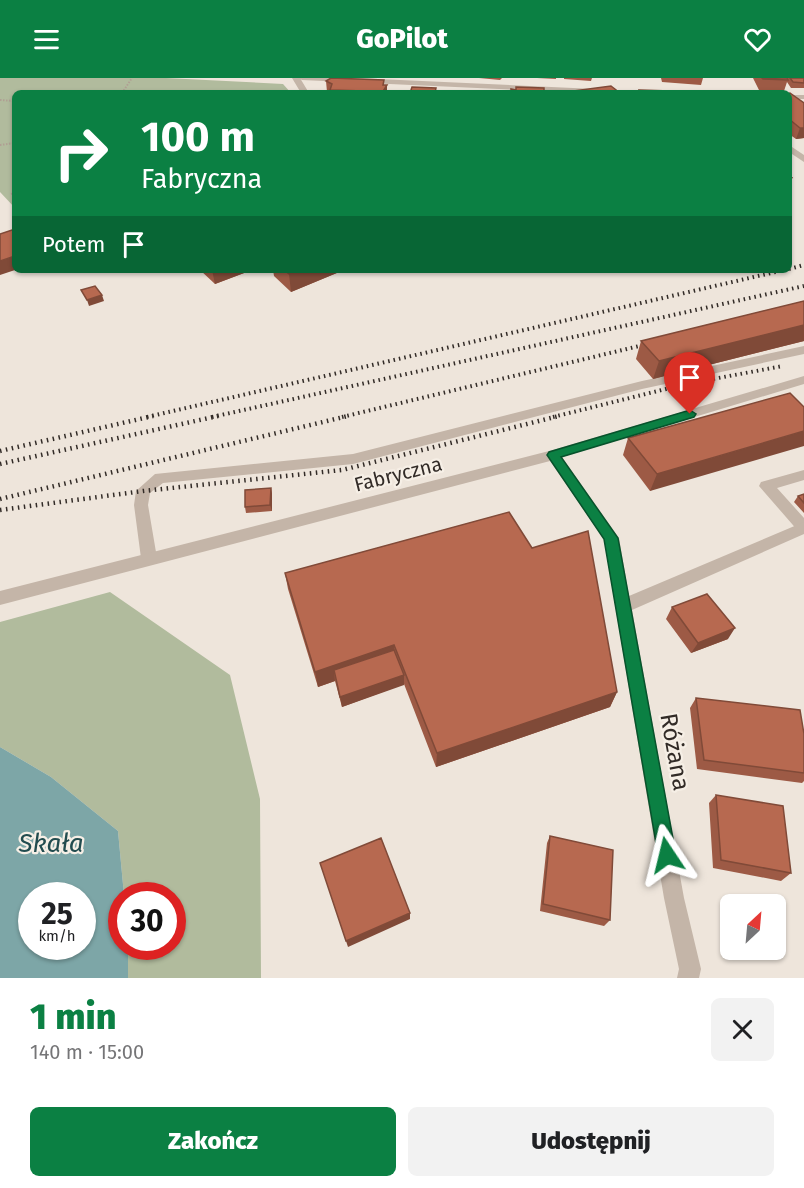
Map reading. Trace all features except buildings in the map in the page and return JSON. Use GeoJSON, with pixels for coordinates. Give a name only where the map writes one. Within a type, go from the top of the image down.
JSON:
{"type":"FeatureCollection","features":[{"type":"Feature","properties":{"kind":"street"},"geometry":{"type":"LineString","coordinates":[[302,78],[545,90]]}},
{"type":"Feature","properties":{"kind":"street"},"geometry":{"type":"LineString","coordinates":[[582,90],[619,88]]}},
{"type":"Feature","properties":{"kind":"street"},"geometry":{"type":"LineString","coordinates":[[149,558],[142,498],[143,491],[160,478],[353,459],[642,385],[804,350]]}},
{"type":"Feature","properties":{"kind":"street","name":"Fabryczna"},"geometry":{"type":"LineString","coordinates":[[0,598],[553,455],[804,380]]}},
{"type":"Feature","properties":{"kind":"street","name":"Różana"},"geometry":{"type":"LineString","coordinates":[[553,455],[611,538],[674,898],[690,969],[688,978]]}},
{"type":"Feature","properties":{"kind":"street"},"geometry":{"type":"LineString","coordinates":[[623,606],[804,528],[766,486],[804,475]]}},
{"type":"Feature","properties":{"kind":"green space"},"geometry":{"type":"Polygon","coordinates":[[[0,78],[166,78],[283,84],[288,90],[12,90],[12,205],[0,192],[0,78]]]}},
{"type":"Feature","properties":{"kind":"green space"},"geometry":{"type":"Polygon","coordinates":[[[110,592],[230,675],[260,799],[261,978],[128,978],[128,960],[186,960],[186,882],[123,882],[118,831],[51,777],[0,747],[0,622],[110,592]]]}},
{"type":"Feature","properties":{"kind":"water","name":"Skała"},"geometry":{"type":"Polygon","coordinates":[[[0,747],[51,777],[118,831],[123,882],[108,882],[108,960],[128,960],[128,978],[0,978],[0,747]]]}},
{"type":"Feature","properties":{"kind":"railway"},"geometry":{"type":"LineString","coordinates":[[792,268],[804,265]]}},
{"type":"Feature","properties":{"kind":"railway"},"geometry":{"type":"LineString","coordinates":[[147,417],[771,273]]}},
{"type":"Feature","properties":{"kind":"railway"},"geometry":{"type":"LineString","coordinates":[[212,417],[804,286]]}},
{"type":"Feature","properties":{"kind":"railway"},"geometry":{"type":"LineString","coordinates":[[342,417],[656,342]]}},
{"type":"Feature","properties":{"kind":"railway"},"geometry":{"type":"LineString","coordinates":[[553,417],[686,384],[783,366]]}},
{"type":"Feature","properties":{"kind":"railway"},"geometry":{"type":"LineString","coordinates":[[0,451],[153,416]]}},
{"type":"Feature","properties":{"kind":"railway"},"geometry":{"type":"LineString","coordinates":[[0,464],[218,416]]}},
{"type":"Feature","properties":{"kind":"railway"},"geometry":{"type":"LineString","coordinates":[[0,499],[348,416]]}},
{"type":"Feature","properties":{"kind":"railway"},"geometry":{"type":"LineString","coordinates":[[0,510],[143,491],[342,470],[559,416]]}},
{"type":"Feature","properties":{"kind":"route"},"geometry":{"type":"LineString","coordinates":[[667,855],[611,538],[553,455],[690,414]]}}]}
